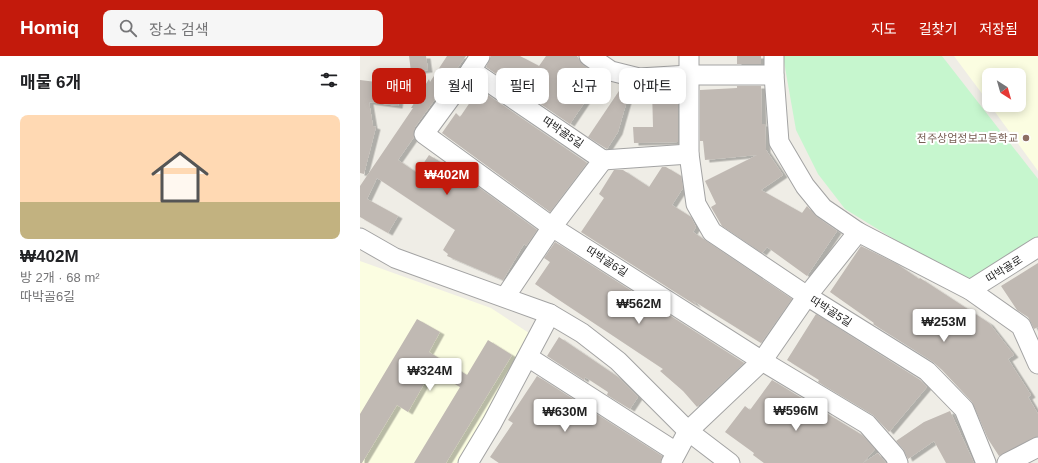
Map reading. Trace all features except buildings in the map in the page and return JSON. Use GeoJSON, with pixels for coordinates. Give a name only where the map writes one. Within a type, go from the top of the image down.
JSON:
{"type":"FeatureCollection","features":[{"type":"Feature","properties":{"kind":"street"},"geometry":{"type":"LineString","coordinates":[[589,56],[612,71],[639,78],[690,75],[774,75]]}},
{"type":"Feature","properties":{"kind":"street","name":"따박골5길"},"geometry":{"type":"LineString","coordinates":[[689,56],[689,154],[696,204],[712,232],[807,296],[927,371],[964,409],[986,463]]}},
{"type":"Feature","properties":{"kind":"street"},"geometry":{"type":"LineString","coordinates":[[774,56],[779,142],[805,186],[823,208],[858,232],[970,290],[1021,326],[1038,364]]}},
{"type":"Feature","properties":{"kind":"street","name":"따박골5길"},"geometry":{"type":"LineString","coordinates":[[424,134],[475,63],[603,160]]}},
{"type":"Feature","properties":{"kind":"street","name":"따박골6길"},"geometry":{"type":"LineString","coordinates":[[424,134],[552,227],[866,424],[895,456],[898,463]]}},
{"type":"Feature","properties":{"kind":"street"},"geometry":{"type":"LineString","coordinates":[[505,297],[552,227],[603,160],[689,154]]}},
{"type":"Feature","properties":{"kind":"street"},"geometry":{"type":"LineString","coordinates":[[528,357],[673,458],[688,431],[762,360],[807,296],[858,232]]}},
{"type":"Feature","properties":{"kind":"street"},"geometry":{"type":"LineString","coordinates":[[360,238],[395,258],[550,314],[582,333],[618,361],[688,431],[730,463]]}},
{"type":"Feature","properties":{"kind":"street","name":"따박골로"},"geometry":{"type":"LineString","coordinates":[[970,290],[1038,247]]}},
{"type":"Feature","properties":{"kind":"street"},"geometry":{"type":"LineString","coordinates":[[468,463],[492,423],[550,314]]}},
{"type":"Feature","properties":{"kind":"street"},"geometry":{"type":"LineString","coordinates":[[1007,463],[1038,447]]}},
{"type":"Feature","properties":{"kind":"shaded area","name":"전주상업정보고등학교"},"geometry":{"type":"Polygon","coordinates":[[[954,56],[1038,56],[1038,171],[995,112],[1026,112],[1026,68],[982,68],[982,94],[954,56]]]}},
{"type":"Feature","properties":{"kind":"shaded area"},"geometry":{"type":"Polygon","coordinates":[[[360,261],[491,308],[532,335],[457,463],[360,463],[360,261]]]}},
{"type":"Feature","properties":{"kind":"green space"},"geometry":{"type":"Polygon","coordinates":[[[783,56],[942,56],[982,107],[982,112],[986,112],[1038,179],[1038,241],[967,284],[845,209],[818,174],[796,130],[783,56]]]}},
{"type":"Feature","properties":{"kind":"place","name":"전주상업정보고등학교"},"geometry":{"type":"Point","coordinates":[1026,138]}}]}
